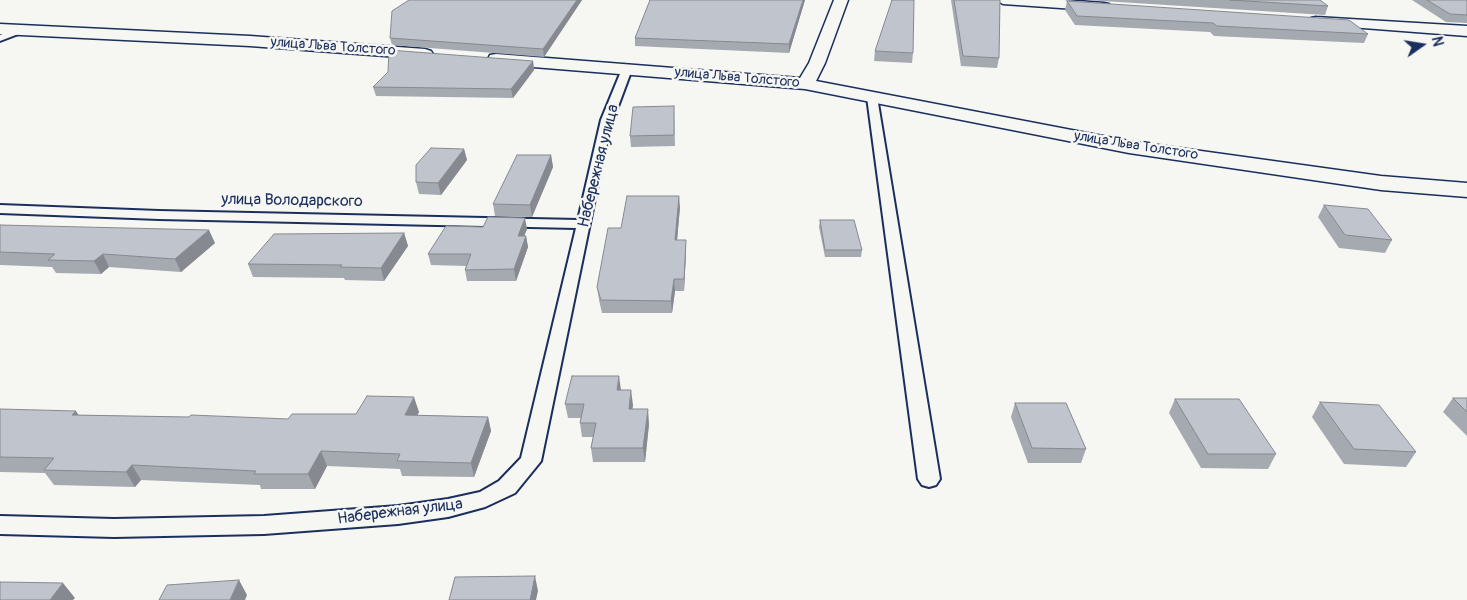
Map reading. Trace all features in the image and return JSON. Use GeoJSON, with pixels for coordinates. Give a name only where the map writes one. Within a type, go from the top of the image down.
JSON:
{"type":"FeatureCollection","features":[{"type":"Feature","properties":{"kind":"street"},"geometry":{"type":"LineString","coordinates":[[805,84],[817,64],[841,0]]}},
{"type":"Feature","properties":{"kind":"street"},"geometry":{"type":"LineString","coordinates":[[1003,0],[1120,8]]}},
{"type":"Feature","properties":{"kind":"street"},"geometry":{"type":"LineString","coordinates":[[1305,20],[1467,31]]}},
{"type":"Feature","properties":{"kind":"street","name":"улица Льва Толстого"},"geometry":{"type":"LineString","coordinates":[[9,30],[250,41],[438,55]]}},
{"type":"Feature","properties":{"kind":"street","name":"улица Льва Толстого"},"geometry":{"type":"LineString","coordinates":[[478,58],[805,84],[1129,147],[1381,183],[1467,190]]}},
{"type":"Feature","properties":{"kind":"lane"},"geometry":{"type":"LineString","coordinates":[[0,38],[9,30]]}},
{"type":"Feature","properties":{"kind":"lane","name":"Набережная улица"},"geometry":{"type":"LineString","coordinates":[[0,525],[114,528],[264,525],[398,515],[448,508],[485,499],[507,487],[531,461],[584,224],[596,160],[607,120],[627,69]]}},
{"type":"Feature","properties":{"kind":"lane"},"geometry":{"type":"LineString","coordinates":[[872,97],[929,479]]}},
{"type":"Feature","properties":{"kind":"lane","name":"улица Володарского"},"geometry":{"type":"LineString","coordinates":[[0,209],[159,215],[584,224]]}},
{"type":"Feature","properties":{"kind":"building"},"geometry":{"type":"Polygon","coordinates":[[[409,0],[577,0],[543,49],[390,38],[392,11],[409,0]]]}},
{"type":"Feature","properties":{"kind":"building"},"geometry":{"type":"Polygon","coordinates":[[[650,0],[803,0],[789,44],[635,38],[650,0]]]}},
{"type":"Feature","properties":{"kind":"building"},"geometry":{"type":"Polygon","coordinates":[[[892,0],[914,0],[913,53],[875,51],[892,0]]]}},
{"type":"Feature","properties":{"kind":"building"},"geometry":{"type":"Polygon","coordinates":[[[954,0],[1000,0],[999,58],[963,56],[954,0]]]}},
{"type":"Feature","properties":{"kind":"building"},"geometry":{"type":"Polygon","coordinates":[[[1230,0],[1320,0],[1328,6],[1230,0]]]}},
{"type":"Feature","properties":{"kind":"building"},"geometry":{"type":"Polygon","coordinates":[[[1427,0],[1467,0],[1467,15],[1450,14],[1427,0]]]}},
{"type":"Feature","properties":{"kind":"building"},"geometry":{"type":"Polygon","coordinates":[[[1067,1],[1349,20],[1368,34],[1077,16],[1067,1]]]}},
{"type":"Feature","properties":{"kind":"building"},"geometry":{"type":"Polygon","coordinates":[[[389,50],[533,61],[511,89],[373,87],[388,72],[389,50]]]}},
{"type":"Feature","properties":{"kind":"building"},"geometry":{"type":"Polygon","coordinates":[[[674,106],[674,135],[630,136],[633,107],[674,106]]]}},
{"type":"Feature","properties":{"kind":"building"},"geometry":{"type":"Polygon","coordinates":[[[431,148],[464,149],[438,183],[416,182],[416,165],[431,148]]]}},
{"type":"Feature","properties":{"kind":"building"},"geometry":{"type":"Polygon","coordinates":[[[517,155],[551,155],[530,205],[493,204],[517,155]]]}},
{"type":"Feature","properties":{"kind":"building"},"geometry":{"type":"Polygon","coordinates":[[[627,196],[679,196],[675,240],[686,240],[684,279],[674,279],[671,301],[601,300],[597,287],[608,228],[621,228],[627,196]]]}},
{"type":"Feature","properties":{"kind":"building"},"geometry":{"type":"Polygon","coordinates":[[[1324,205],[1368,209],[1392,240],[1345,235],[1324,205]]]}},
{"type":"Feature","properties":{"kind":"building"},"geometry":{"type":"Polygon","coordinates":[[[488,217],[525,218],[518,236],[526,236],[514,269],[465,270],[471,254],[428,254],[446,226],[483,227],[488,217]]]}},
{"type":"Feature","properties":{"kind":"building"},"geometry":{"type":"Polygon","coordinates":[[[820,220],[854,220],[862,250],[825,250],[820,220]]]}},
{"type":"Feature","properties":{"kind":"building"},"geometry":{"type":"Polygon","coordinates":[[[0,225],[209,230],[175,259],[103,254],[94,261],[48,260],[55,254],[0,252],[0,225]]]}},
{"type":"Feature","properties":{"kind":"building"},"geometry":{"type":"Polygon","coordinates":[[[404,233],[381,268],[340,267],[342,265],[248,264],[274,234],[404,233]]]}},
{"type":"Feature","properties":{"kind":"building"},"geometry":{"type":"Polygon","coordinates":[[[572,376],[619,376],[617,390],[631,390],[629,409],[648,409],[643,448],[591,448],[596,423],[580,423],[584,404],[565,404],[572,376]]]}},
{"type":"Feature","properties":{"kind":"building"},"geometry":{"type":"Polygon","coordinates":[[[367,396],[414,397],[405,415],[488,417],[471,463],[397,461],[400,454],[321,451],[308,474],[254,474],[256,471],[132,465],[126,472],[44,470],[54,458],[0,457],[0,409],[76,411],[72,415],[189,417],[191,415],[288,419],[292,414],[356,414],[367,396]]]}},
{"type":"Feature","properties":{"kind":"building"},"geometry":{"type":"Polygon","coordinates":[[[1453,398],[1467,398],[1467,412],[1453,398]]]}},
{"type":"Feature","properties":{"kind":"building"},"geometry":{"type":"Polygon","coordinates":[[[1175,399],[1239,399],[1276,454],[1208,454],[1175,399]]]}},
{"type":"Feature","properties":{"kind":"building"},"geometry":{"type":"Polygon","coordinates":[[[1320,402],[1379,405],[1416,452],[1354,449],[1320,402]]]}},
{"type":"Feature","properties":{"kind":"building"},"geometry":{"type":"Polygon","coordinates":[[[1015,403],[1066,403],[1086,449],[1032,448],[1015,403]]]}},
{"type":"Feature","properties":{"kind":"building"},"geometry":{"type":"Polygon","coordinates":[[[535,576],[530,600],[449,600],[455,577],[535,576]]]}},
{"type":"Feature","properties":{"kind":"building"},"geometry":{"type":"Polygon","coordinates":[[[239,580],[230,600],[159,600],[167,585],[239,580]]]}},
{"type":"Feature","properties":{"kind":"building"},"geometry":{"type":"Polygon","coordinates":[[[0,582],[63,583],[50,600],[0,600],[0,582]]]}}]}
